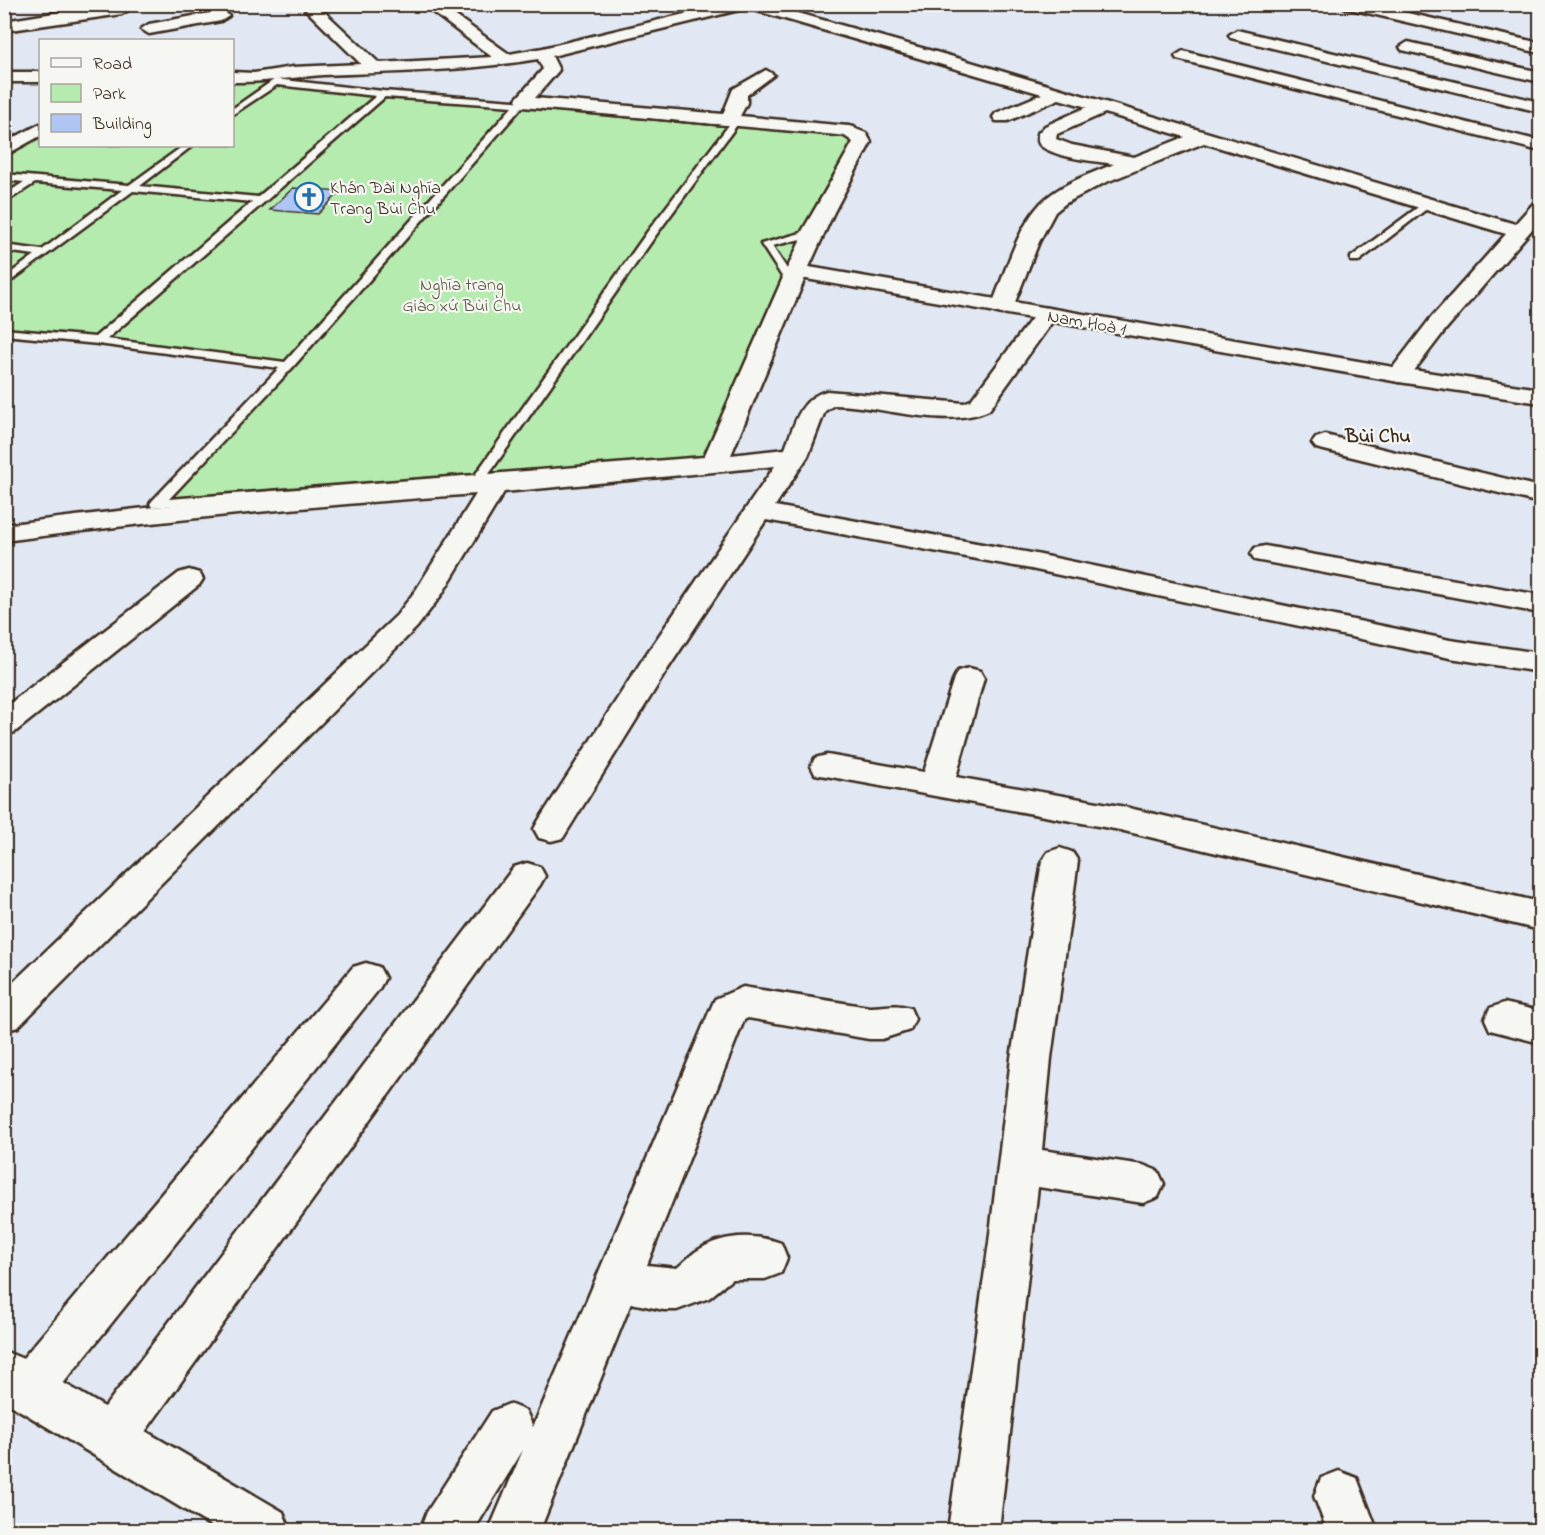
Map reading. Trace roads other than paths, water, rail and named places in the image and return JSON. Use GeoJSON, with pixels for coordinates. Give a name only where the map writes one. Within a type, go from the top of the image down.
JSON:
{"type":"FeatureCollection","features":[{"type":"Feature","properties":{"kind":"street"},"geometry":{"type":"LineString","coordinates":[[151,31],[221,16],[209,4]]}},
{"type":"Feature","properties":{"kind":"street"},"geometry":{"type":"LineString","coordinates":[[307,4],[375,68]]}},
{"type":"Feature","properties":{"kind":"street"},"geometry":{"type":"LineString","coordinates":[[429,4],[505,59]]}},
{"type":"Feature","properties":{"kind":"street"},"geometry":{"type":"LineString","coordinates":[[234,77],[254,78],[293,72],[473,64],[543,53],[747,4],[1058,93],[1519,232]]}},
{"type":"Feature","properties":{"kind":"street"},"geometry":{"type":"LineString","coordinates":[[1346,4],[1540,48]]}},
{"type":"Feature","properties":{"kind":"street"},"geometry":{"type":"LineString","coordinates":[[4,26],[121,8],[127,24]]}},
{"type":"Feature","properties":{"kind":"street"},"geometry":{"type":"LineString","coordinates":[[1237,35],[1540,107]]}},
{"type":"Feature","properties":{"kind":"street"},"geometry":{"type":"LineString","coordinates":[[1408,47],[1540,77]]}},
{"type":"Feature","properties":{"kind":"street"},"geometry":{"type":"LineString","coordinates":[[543,53],[551,70],[525,99],[526,102],[848,131],[860,137],[862,142],[824,212],[714,465]]}},
{"type":"Feature","properties":{"kind":"street"},"geometry":{"type":"LineString","coordinates":[[1183,56],[1540,146]]}},
{"type":"Feature","properties":{"kind":"street"},"geometry":{"type":"LineString","coordinates":[[733,120],[739,93],[766,75]]}},
{"type":"Feature","properties":{"kind":"street"},"geometry":{"type":"LineString","coordinates":[[4,77],[39,77]]}},
{"type":"Feature","properties":{"kind":"street"},"geometry":{"type":"LineString","coordinates":[[1002,117],[1058,93]]}},
{"type":"Feature","properties":{"kind":"street"},"geometry":{"type":"LineString","coordinates":[[1103,107],[1051,129],[1047,133],[1047,142],[1067,150],[1137,163]]}},
{"type":"Feature","properties":{"kind":"street"},"geometry":{"type":"LineString","coordinates":[[4,151],[39,130]]}},
{"type":"Feature","properties":{"kind":"street"},"geometry":{"type":"LineString","coordinates":[[1002,307],[1038,223],[1050,206],[1096,180],[1202,137]]}},
{"type":"Feature","properties":{"kind":"street"},"geometry":{"type":"LineString","coordinates":[[1399,375],[1438,324],[1540,208]]}},
{"type":"Feature","properties":{"kind":"street","name":"Nam Hoà 1"},"geometry":{"type":"LineString","coordinates":[[797,271],[1399,375],[1540,396]]}},
{"type":"Feature","properties":{"kind":"street"},"geometry":{"type":"LineString","coordinates":[[551,829],[652,669],[795,456],[814,407],[827,398],[836,398],[957,411],[974,408],[980,405],[1046,315]]}},
{"type":"Feature","properties":{"kind":"street"},"geometry":{"type":"LineString","coordinates":[[1325,443],[1470,480],[1540,495]]}},
{"type":"Feature","properties":{"kind":"street"},"geometry":{"type":"LineString","coordinates":[[4,533],[148,514],[287,500],[714,465],[795,456]]}},
{"type":"Feature","properties":{"kind":"street"},"geometry":{"type":"LineString","coordinates":[[4,1016],[407,621],[428,594],[487,482]]}},
{"type":"Feature","properties":{"kind":"street"},"geometry":{"type":"LineString","coordinates":[[760,511],[1031,561],[1450,649],[1540,663]]}},
{"type":"Feature","properties":{"kind":"street"},"geometry":{"type":"LineString","coordinates":[[1265,554],[1540,604]]}},
{"type":"Feature","properties":{"kind":"street"},"geometry":{"type":"LineString","coordinates":[[4,725],[189,579]]}},
{"type":"Feature","properties":{"kind":"street"},"geometry":{"type":"LineString","coordinates":[[937,785],[969,678]]}},
{"type":"Feature","properties":{"kind":"street"},"geometry":{"type":"LineString","coordinates":[[827,766],[1120,818],[1540,916]]}},
{"type":"Feature","properties":{"kind":"street"},"geometry":{"type":"LineString","coordinates":[[973,1530],[1020,1165],[1031,1058],[1060,861]]}},
{"type":"Feature","properties":{"kind":"street"},"geometry":{"type":"LineString","coordinates":[[112,1437],[527,876]]}},
{"type":"Feature","properties":{"kind":"street"},"geometry":{"type":"LineString","coordinates":[[265,1530],[17,1381],[366,978]]}},
{"type":"Feature","properties":{"kind":"street"},"geometry":{"type":"LineString","coordinates":[[515,1530],[729,1010],[743,1002],[869,1023],[882,1023],[896,1019]]}},
{"type":"Feature","properties":{"kind":"street"},"geometry":{"type":"LineString","coordinates":[[1020,1165],[1143,1184]]}},
{"type":"Feature","properties":{"kind":"street"},"geometry":{"type":"LineString","coordinates":[[617,1279],[674,1290],[701,1279],[711,1267],[727,1260],[741,1256],[765,1258]]}},
{"type":"Feature","properties":{"kind":"street"},"geometry":{"type":"LineString","coordinates":[[444,1530],[509,1428]]}},
{"type":"Feature","properties":{"kind":"lane"},"geometry":{"type":"LineString","coordinates":[[234,112],[275,82],[383,94],[520,104],[733,120],[844,132],[859,142],[805,235],[766,244],[788,278],[709,460],[487,482],[157,504],[288,366],[520,104]]}},
{"type":"Feature","properties":{"kind":"lane"},"geometry":{"type":"LineString","coordinates":[[98,341],[383,94]]}},
{"type":"Feature","properties":{"kind":"lane"},"geometry":{"type":"LineString","coordinates":[[487,482],[652,233],[733,120]]}},
{"type":"Feature","properties":{"kind":"lane"},"geometry":{"type":"LineString","coordinates":[[4,283],[187,147]]}},
{"type":"Feature","properties":{"kind":"lane"},"geometry":{"type":"LineString","coordinates":[[4,177],[260,200]]}},
{"type":"Feature","properties":{"kind":"lane"},"geometry":{"type":"LineString","coordinates":[[4,200],[34,179]]}},
{"type":"Feature","properties":{"kind":"lane"},"geometry":{"type":"LineString","coordinates":[[1355,259],[1428,204]]}},
{"type":"Feature","properties":{"kind":"lane"},"geometry":{"type":"LineString","coordinates":[[4,248],[45,253]]}},
{"type":"Feature","properties":{"kind":"lane"},"geometry":{"type":"LineString","coordinates":[[4,332],[98,341],[288,366]]}},
{"type":"Feature","properties":{"kind":"place","name":"Khán Đài Nghĩa Trang Bùi Chu"},"geometry":{"type":"Point","coordinates":[309,197]}},
{"type":"Feature","properties":{"kind":"district","name":"Bùi Chu"},"geometry":{"type":"Point","coordinates":[1378,435]}},
{"type":"Feature","properties":{"kind":"park label","name":"Nghĩa trang Giáo xứ Bùi Chu"},"geometry":{"type":"Point","coordinates":[462,294]}}]}
